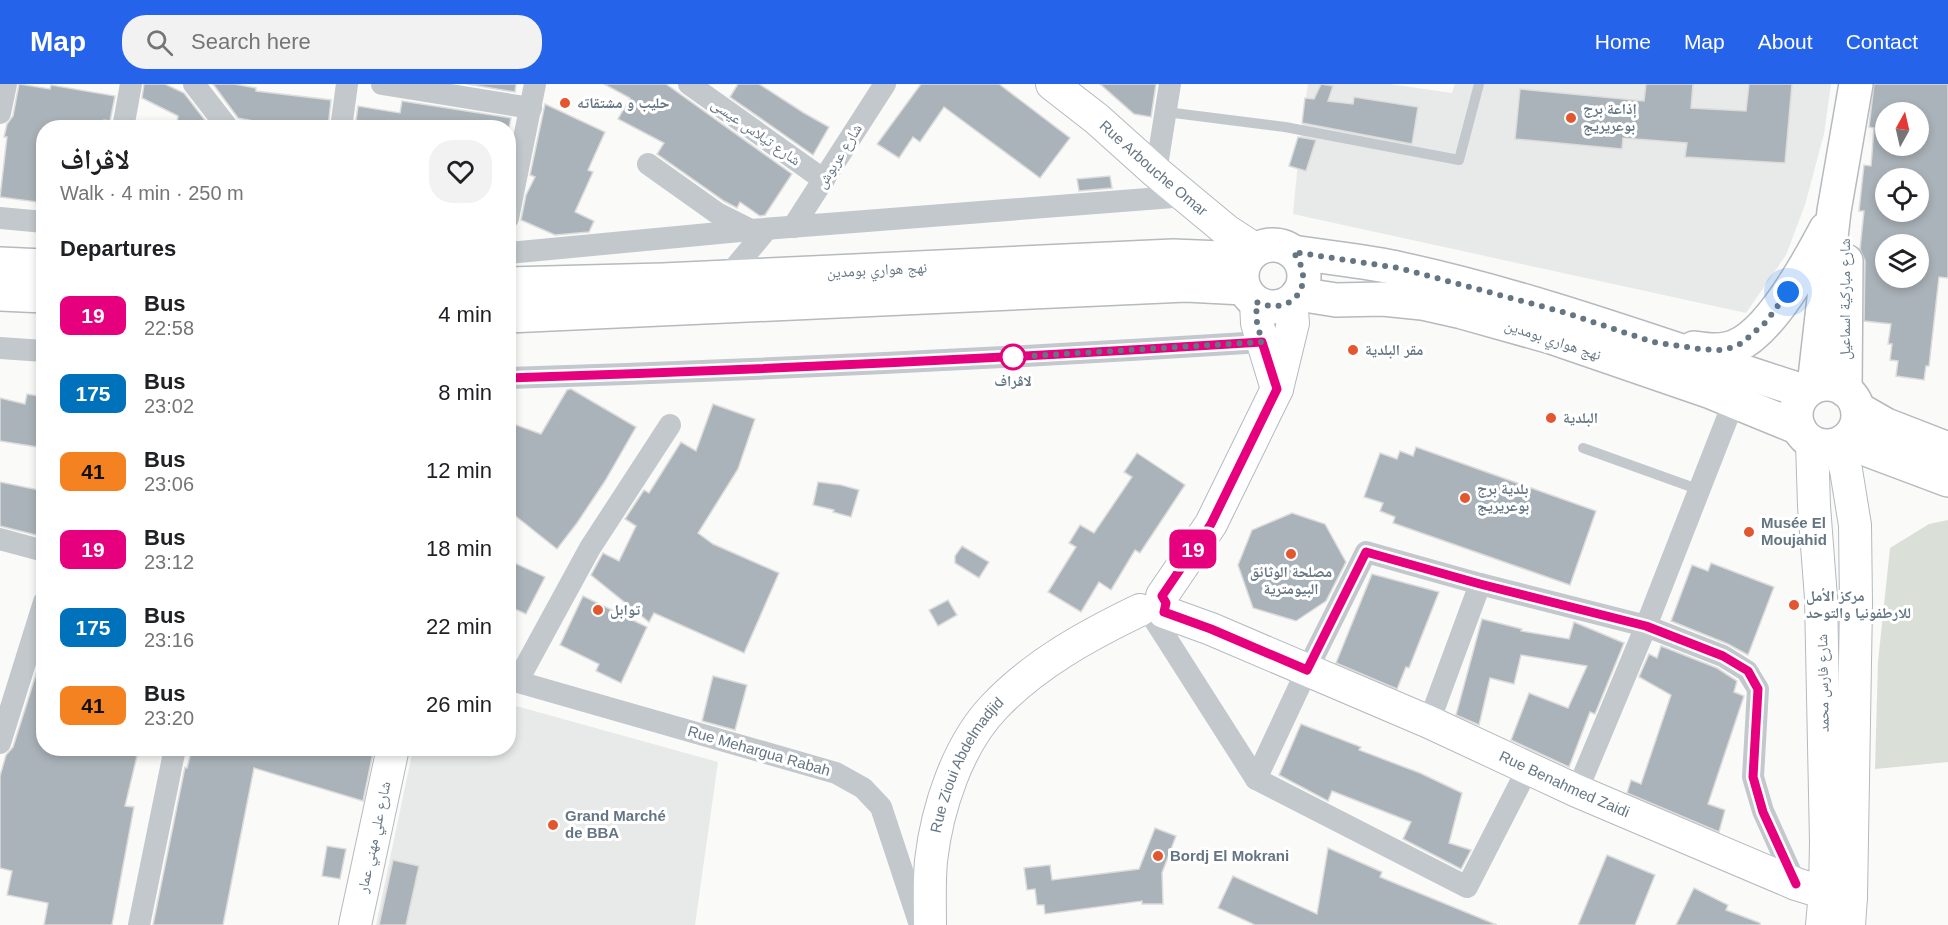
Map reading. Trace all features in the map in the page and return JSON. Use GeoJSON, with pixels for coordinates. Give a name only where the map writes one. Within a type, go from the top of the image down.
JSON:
{"type":"FeatureCollection","features":[{"type":"Feature","properties":{"kind":"main road"},"geometry":{"type":"LineString","coordinates":[[1653,342],[1700,349],[1722,350],[1734,347],[1750,337],[1781,303],[1816,248],[1834,211],[1856,84]]}},
{"type":"Feature","properties":{"kind":"main road","name":"شارع مباركية اسماعيل"},"geometry":{"type":"LineString","coordinates":[[1830,394],[1847,237],[1834,211]]}},
{"type":"Feature","properties":{"kind":"main road"},"geometry":{"type":"LineString","coordinates":[[1271,245],[1279,245],[1293,252],[1303,268],[1304,277],[1295,298],[1274,307],[1251,275],[1271,245]]}},
{"type":"Feature","properties":{"kind":"main road","name":"نهج هواري بومدين"},"geometry":{"type":"LineString","coordinates":[[1293,252],[1399,268],[1563,312],[1653,342],[1830,394],[1886,425],[1948,449]]}},
{"type":"Feature","properties":{"kind":"main road","name":"نهج هواري بومدين"},"geometry":{"type":"LineString","coordinates":[[516,284],[728,277],[1173,256],[1251,275]]}},
{"type":"Feature","properties":{"kind":"main road"},"geometry":{"type":"LineString","coordinates":[[0,264],[36,266]]}},
{"type":"Feature","properties":{"kind":"main road","name":"نهج هواري بومدين"},"geometry":{"type":"LineString","coordinates":[[516,316],[1174,286],[1251,275]]}},
{"type":"Feature","properties":{"kind":"main road"},"geometry":{"type":"LineString","coordinates":[[0,294],[36,296]]}},
{"type":"Feature","properties":{"kind":"main road","name":"نهج هواري بومدين"},"geometry":{"type":"LineString","coordinates":[[1295,298],[1383,299],[1422,303],[1462,312],[1551,337],[1734,402],[1823,439],[1948,480]]}},
{"type":"Feature","properties":{"kind":"main road"},"geometry":{"type":"LineString","coordinates":[[1830,394],[1856,427],[1823,439],[1796,419],[1796,409],[1800,400],[1830,394]]}},
{"type":"Feature","properties":{"kind":"street"},"geometry":{"type":"LineString","coordinates":[[0,113],[6,84]]}},
{"type":"Feature","properties":{"kind":"street"},"geometry":{"type":"LineString","coordinates":[[124,120],[131,84]]}},
{"type":"Feature","properties":{"kind":"street"},"geometry":{"type":"LineString","coordinates":[[194,84],[222,120]]}},
{"type":"Feature","properties":{"kind":"street"},"geometry":{"type":"LineString","coordinates":[[342,120],[347,84]]}},
{"type":"Feature","properties":{"kind":"street"},"geometry":{"type":"LineString","coordinates":[[516,180],[535,84]]}},
{"type":"Feature","properties":{"kind":"street","name":"شارع تيلاس عيسى"},"geometry":{"type":"LineString","coordinates":[[689,84],[824,180]]}},
{"type":"Feature","properties":{"kind":"street","name":"شارع عربوش"},"geometry":{"type":"LineString","coordinates":[[793,227],[885,84]]}},
{"type":"Feature","properties":{"kind":"street","name":"Rue Arbouche Omar"},"geometry":{"type":"LineString","coordinates":[[1052,84],[1097,119],[1155,172],[1227,231],[1251,275]]}},
{"type":"Feature","properties":{"kind":"street"},"geometry":{"type":"LineString","coordinates":[[1155,172],[1170,84]]}},
{"type":"Feature","properties":{"kind":"street"},"geometry":{"type":"LineString","coordinates":[[393,85],[531,108]]}},
{"type":"Feature","properties":{"kind":"street"},"geometry":{"type":"LineString","coordinates":[[648,164],[717,213],[759,230]]}},
{"type":"Feature","properties":{"kind":"street"},"geometry":{"type":"LineString","coordinates":[[516,252],[793,227],[1186,196]]}},
{"type":"Feature","properties":{"kind":"street"},"geometry":{"type":"LineString","coordinates":[[0,218],[36,221]]}},
{"type":"Feature","properties":{"kind":"street"},"geometry":{"type":"LineString","coordinates":[[728,277],[759,230]]}},
{"type":"Feature","properties":{"kind":"street"},"geometry":{"type":"LineString","coordinates":[[1251,275],[1257,323],[1277,389]]}},
{"type":"Feature","properties":{"kind":"street"},"geometry":{"type":"LineString","coordinates":[[1295,298],[1293,323],[1277,389],[1211,524],[1155,609],[1256,780],[1467,887],[1528,768]]}},
{"type":"Feature","properties":{"kind":"street"},"geometry":{"type":"LineString","coordinates":[[516,378],[699,372],[1262,342]]}},
{"type":"Feature","properties":{"kind":"street"},"geometry":{"type":"LineString","coordinates":[[0,348],[36,350]]}},
{"type":"Feature","properties":{"kind":"street"},"geometry":{"type":"LineString","coordinates":[[1575,796],[1646,626],[1734,402]]}},
{"type":"Feature","properties":{"kind":"street"},"geometry":{"type":"LineString","coordinates":[[516,676],[590,548],[670,425]]}},
{"type":"Feature","properties":{"kind":"street","name":"شارع فارس محمد"},"geometry":{"type":"LineString","coordinates":[[1822,925],[1842,905],[1826,831],[1821,598],[1814,506],[1823,439]]}},
{"type":"Feature","properties":{"kind":"street"},"geometry":{"type":"LineString","coordinates":[[0,539],[36,549]]}},
{"type":"Feature","properties":{"kind":"street"},"geometry":{"type":"LineString","coordinates":[[1256,780],[1307,670],[1366,552],[1480,584],[1646,626],[1729,659],[1748,671],[1758,689],[1753,777],[1763,812],[1796,884]]}},
{"type":"Feature","properties":{"kind":"street"},"geometry":{"type":"LineString","coordinates":[[1430,722],[1480,584]]}},
{"type":"Feature","properties":{"kind":"street","name":"Rue Zioui Abdelmadjid"},"geometry":{"type":"LineString","coordinates":[[930,925],[931,862],[946,792],[960,759],[993,707],[1019,684],[1074,644],[1155,609]]}},
{"type":"Feature","properties":{"kind":"street","name":"Rue Benahmed Zaidi"},"geometry":{"type":"LineString","coordinates":[[1155,609],[1211,629],[1430,722],[1528,768],[1575,796],[1796,884],[1842,905]]}},
{"type":"Feature","properties":{"kind":"street"},"geometry":{"type":"LineString","coordinates":[[0,742],[10,678],[36,620]]}},
{"type":"Feature","properties":{"kind":"street","name":"Rue Mehargua Rabah"},"geometry":{"type":"LineString","coordinates":[[516,682],[836,773],[863,788],[881,807],[920,925]]}},
{"type":"Feature","properties":{"kind":"street"},"geometry":{"type":"LineString","coordinates":[[139,925],[173,756]]}},
{"type":"Feature","properties":{"kind":"street","name":"شارع علي مهني عمار"},"geometry":{"type":"LineString","coordinates":[[356,925],[391,756]]}},
{"type":"Feature","properties":{"kind":"lane"},"geometry":{"type":"LineString","coordinates":[[1166,112],[1285,127],[1459,160],[1479,84]]}},
{"type":"Feature","properties":{"kind":"lane"},"geometry":{"type":"LineString","coordinates":[[1583,448],[1700,490]]}},
{"type":"Feature","properties":{"kind":"shaded area"},"geometry":{"type":"Polygon","coordinates":[[[1308,84],[1389,84],[1452,93],[1455,84],[1831,84],[1824,134],[1805,205],[1786,255],[1746,313],[1293,214],[1308,84]]]}},
{"type":"Feature","properties":{"kind":"shaded area"},"geometry":{"type":"Polygon","coordinates":[[[1948,520],[1948,762],[1875,769],[1878,662],[1890,548],[1929,524],[1948,520]]]}},
{"type":"Feature","properties":{"kind":"shaded area","name":"Grand Marché de BBA"},"geometry":{"type":"Polygon","coordinates":[[[516,706],[718,762],[695,925],[376,925],[412,756],[516,756],[516,706]]]}},
{"type":"Feature","properties":{"kind":"building"},"geometry":{"type":"Polygon","coordinates":[[[19,84],[50,89],[51,85],[115,96],[110,120],[36,120],[36,202],[0,197],[7,137],[4,137],[7,124],[13,116],[19,84]]]}},
{"type":"Feature","properties":{"kind":"building"},"geometry":{"type":"Polygon","coordinates":[[[144,84],[165,84],[184,93],[205,120],[177,120],[178,116],[142,98],[144,84]]]}},
{"type":"Feature","properties":{"kind":"building"},"geometry":{"type":"Polygon","coordinates":[[[213,84],[234,84],[256,88],[256,91],[331,100],[329,120],[238,118],[213,84]]]}},
{"type":"Feature","properties":{"kind":"building"},"geometry":{"type":"Polygon","coordinates":[[[467,84],[516,84],[515,92],[467,84]]]}},
{"type":"Feature","properties":{"kind":"building"},"geometry":{"type":"Polygon","coordinates":[[[604,84],[666,84],[792,174],[765,215],[760,216],[740,202],[737,208],[657,154],[664,143],[618,119],[630,98],[604,84]]]}},
{"type":"Feature","properties":{"kind":"building"},"geometry":{"type":"Polygon","coordinates":[[[738,84],[759,84],[829,127],[813,155],[730,97],[738,84]]]}},
{"type":"Feature","properties":{"kind":"building"},"geometry":{"type":"Polygon","coordinates":[[[921,84],[999,84],[1070,138],[1040,178],[944,107],[920,142],[913,137],[899,158],[877,144],[921,84]]]}},
{"type":"Feature","properties":{"kind":"building"},"geometry":{"type":"Polygon","coordinates":[[[1100,84],[1156,84],[1151,117],[1134,114],[1100,84]]]}},
{"type":"Feature","properties":{"kind":"building"},"geometry":{"type":"Polygon","coordinates":[[[1321,84],[1333,86],[1328,101],[1353,104],[1354,97],[1418,107],[1412,144],[1302,123],[1305,98],[1314,99],[1321,84]]]}},
{"type":"Feature","properties":{"kind":"building"},"geometry":{"type":"Polygon","coordinates":[[[1646,84],[1693,84],[1691,108],[1746,111],[1749,84],[1792,84],[1785,163],[1685,157],[1687,143],[1623,138],[1622,149],[1515,139],[1520,89],[1644,101],[1646,84]]]}},
{"type":"Feature","properties":{"kind":"building"},"geometry":{"type":"Polygon","coordinates":[[[1874,84],[1948,84],[1948,278],[1939,277],[1929,366],[1926,366],[1924,380],[1896,376],[1898,361],[1890,360],[1892,344],[1888,344],[1891,324],[1864,321],[1865,261],[1860,249],[1864,211],[1859,211],[1864,165],[1871,166],[1874,128],[1869,127],[1874,84]]]}},
{"type":"Feature","properties":{"kind":"building"},"geometry":{"type":"Polygon","coordinates":[[[402,101],[511,118],[511,120],[356,120],[358,106],[400,113],[402,101]]]}},
{"type":"Feature","properties":{"kind":"building"},"geometry":{"type":"Polygon","coordinates":[[[545,104],[605,132],[588,170],[593,172],[575,212],[594,221],[589,232],[555,235],[521,220],[526,195],[535,177],[530,175],[545,104]]]}},
{"type":"Feature","properties":{"kind":"building"},"geometry":{"type":"Polygon","coordinates":[[[1298,137],[1316,140],[1306,171],[1289,166],[1298,137]]]}},
{"type":"Feature","properties":{"kind":"building"},"geometry":{"type":"Polygon","coordinates":[[[1110,176],[1112,188],[1079,191],[1077,179],[1110,176]]]}},
{"type":"Feature","properties":{"kind":"building"},"geometry":{"type":"Polygon","coordinates":[[[571,389],[636,427],[605,481],[557,549],[516,516],[516,425],[541,434],[567,390],[571,389]]]}},
{"type":"Feature","properties":{"kind":"building"},"geometry":{"type":"Polygon","coordinates":[[[27,394],[36,396],[36,447],[0,441],[0,398],[25,404],[27,394]]]}},
{"type":"Feature","properties":{"kind":"building"},"geometry":{"type":"Polygon","coordinates":[[[713,404],[755,419],[738,469],[698,533],[713,544],[779,573],[744,653],[654,613],[649,622],[591,575],[603,553],[619,561],[636,526],[625,519],[644,490],[649,493],[681,442],[696,451],[713,404]]]}},
{"type":"Feature","properties":{"kind":"building"},"geometry":{"type":"Polygon","coordinates":[[[1416,447],[1596,511],[1570,585],[1393,523],[1395,517],[1380,511],[1383,503],[1364,497],[1380,453],[1397,459],[1400,451],[1413,456],[1416,447]]]}},
{"type":"Feature","properties":{"kind":"building"},"geometry":{"type":"Polygon","coordinates":[[[1137,453],[1185,485],[1140,553],[1135,550],[1111,590],[1099,582],[1081,612],[1048,592],[1076,547],[1069,543],[1080,525],[1094,533],[1132,477],[1124,472],[1137,453]]]}},
{"type":"Feature","properties":{"kind":"building"},"geometry":{"type":"Polygon","coordinates":[[[0,482],[36,489],[36,535],[0,526],[0,482]]]}},
{"type":"Feature","properties":{"kind":"building"},"geometry":{"type":"Polygon","coordinates":[[[818,482],[859,490],[851,517],[813,505],[818,482]]]}},
{"type":"Feature","properties":{"kind":"building"},"geometry":{"type":"Polygon","coordinates":[[[1292,513],[1325,524],[1346,562],[1326,601],[1296,621],[1253,608],[1238,565],[1252,530],[1292,513]]]}},
{"type":"Feature","properties":{"kind":"building"},"geometry":{"type":"Polygon","coordinates":[[[962,546],[989,562],[979,578],[955,563],[955,556],[962,546]]]}},
{"type":"Feature","properties":{"kind":"building"},"geometry":{"type":"Polygon","coordinates":[[[1711,563],[1774,587],[1748,655],[1728,644],[1671,621],[1692,565],[1708,571],[1711,563]]]}},
{"type":"Feature","properties":{"kind":"building"},"geometry":{"type":"Polygon","coordinates":[[[516,564],[545,577],[526,614],[516,610],[516,564]]]}},
{"type":"Feature","properties":{"kind":"building"},"geometry":{"type":"Polygon","coordinates":[[[1372,574],[1439,592],[1409,668],[1406,667],[1397,689],[1336,663],[1372,574]]]}},
{"type":"Feature","properties":{"kind":"building"},"geometry":{"type":"Polygon","coordinates":[[[583,596],[647,627],[621,683],[596,671],[599,664],[560,645],[583,596]]]}},
{"type":"Feature","properties":{"kind":"building"},"geometry":{"type":"Polygon","coordinates":[[[948,600],[957,615],[938,626],[929,610],[948,600]]]}},
{"type":"Feature","properties":{"kind":"building"},"geometry":{"type":"Polygon","coordinates":[[[1482,619],[1522,629],[1521,631],[1569,639],[1574,622],[1624,643],[1595,714],[1590,712],[1569,767],[1511,740],[1529,693],[1568,708],[1587,666],[1521,655],[1514,684],[1490,678],[1479,725],[1456,715],[1482,619]]]}},
{"type":"Feature","properties":{"kind":"building"},"geometry":{"type":"Polygon","coordinates":[[[1661,646],[1717,668],[1737,681],[1734,692],[1744,696],[1708,804],[1725,810],[1719,832],[1627,793],[1631,780],[1641,784],[1671,695],[1639,677],[1649,654],[1657,658],[1661,646]]]}},
{"type":"Feature","properties":{"kind":"building"},"geometry":{"type":"Polygon","coordinates":[[[36,674],[36,756],[137,756],[125,806],[134,807],[112,925],[44,925],[48,903],[7,895],[12,871],[0,868],[0,776],[6,755],[13,747],[36,674]]]}},
{"type":"Feature","properties":{"kind":"building"},"geometry":{"type":"Polygon","coordinates":[[[713,676],[747,685],[735,730],[702,721],[713,676]]]}},
{"type":"Feature","properties":{"kind":"building"},"geometry":{"type":"Polygon","coordinates":[[[1301,724],[1361,747],[1359,750],[1420,773],[1462,793],[1449,843],[1471,850],[1461,869],[1403,839],[1411,822],[1332,791],[1328,801],[1279,775],[1301,724]]]}},
{"type":"Feature","properties":{"kind":"building"},"geometry":{"type":"Polygon","coordinates":[[[190,756],[372,756],[363,801],[254,768],[223,925],[153,925],[185,767],[187,768],[190,756]]]}},
{"type":"Feature","properties":{"kind":"building"},"geometry":{"type":"Polygon","coordinates":[[[1155,828],[1176,836],[1162,873],[1163,904],[1142,904],[1142,901],[1045,914],[1044,905],[1037,905],[1035,889],[1027,890],[1024,868],[1050,865],[1052,880],[1139,869],[1155,828]]]}},
{"type":"Feature","properties":{"kind":"building"},"geometry":{"type":"Polygon","coordinates":[[[327,846],[346,849],[340,879],[322,876],[327,846]]]}},
{"type":"Feature","properties":{"kind":"building"},"geometry":{"type":"Polygon","coordinates":[[[1328,848],[1382,872],[1380,877],[1497,925],[1255,925],[1218,908],[1233,876],[1317,914],[1328,848]]]}},
{"type":"Feature","properties":{"kind":"building"},"geometry":{"type":"Polygon","coordinates":[[[1607,855],[1655,875],[1635,925],[1578,925],[1607,855]]]}},
{"type":"Feature","properties":{"kind":"building"},"geometry":{"type":"Polygon","coordinates":[[[393,860],[419,866],[406,925],[379,925],[393,860]]]}},
{"type":"Feature","properties":{"kind":"building"},"geometry":{"type":"Polygon","coordinates":[[[1694,888],[1728,905],[1726,910],[1760,923],[1760,925],[1676,925],[1694,888]]]}},
{"type":"Feature","properties":{"kind":"bus line","name":"19"},"geometry":{"type":"LineString","coordinates":[[516,378],[1044,356],[1262,342],[1277,389],[1211,524],[1162,596],[1166,603],[1164,612],[1211,629],[1307,670],[1366,552],[1480,584],[1646,626],[1723,656],[1748,671],[1758,689],[1753,777],[1763,812],[1796,884]]}},
{"type":"Feature","properties":{"kind":"place","name":"حليب و مشتقاته"},"geometry":{"type":"Point","coordinates":[565,103]}},
{"type":"Feature","properties":{"kind":"place","name":"إذاعة برج بوعريريج"},"geometry":{"type":"Point","coordinates":[1571,118]}},
{"type":"Feature","properties":{"kind":"place","name":"مقر البلدية"},"geometry":{"type":"Point","coordinates":[1353,350]}},
{"type":"Feature","properties":{"kind":"place","name":"لاڤراف"},"geometry":{"type":"Point","coordinates":[1013,357]}},
{"type":"Feature","properties":{"kind":"place","name":"البلدية"},"geometry":{"type":"Point","coordinates":[1551,418]}},
{"type":"Feature","properties":{"kind":"place","name":"بلدية برج بوعريريج"},"geometry":{"type":"Point","coordinates":[1465,498]}},
{"type":"Feature","properties":{"kind":"place","name":"Musée El Moujahid"},"geometry":{"type":"Point","coordinates":[1749,532]}},
{"type":"Feature","properties":{"kind":"place","name":"مصلحة الوثائق البيومترية"},"geometry":{"type":"Point","coordinates":[1291,554]}},
{"type":"Feature","properties":{"kind":"place","name":"مركز الأمل للارطفونيا والتوحد"},"geometry":{"type":"Point","coordinates":[1794,605]}},
{"type":"Feature","properties":{"kind":"place","name":"توابل"},"geometry":{"type":"Point","coordinates":[598,610]}},
{"type":"Feature","properties":{"kind":"place","name":"Grand Marché de BBA"},"geometry":{"type":"Point","coordinates":[553,825]}},
{"type":"Feature","properties":{"kind":"place","name":"Bordj El Mokrani"},"geometry":{"type":"Point","coordinates":[1158,856]}},
{"type":"Feature","properties":{"kind":"route"},"geometry":{"type":"LineString","coordinates":[[1013,357],[1262,342],[1257,323],[1256,302],[1274,307],[1283,305],[1298,294],[1302,286],[1303,268],[1293,252],[1399,268],[1563,312],[1653,342],[1700,349],[1722,350],[1742,343],[1766,322],[1788,292]]}}]}
